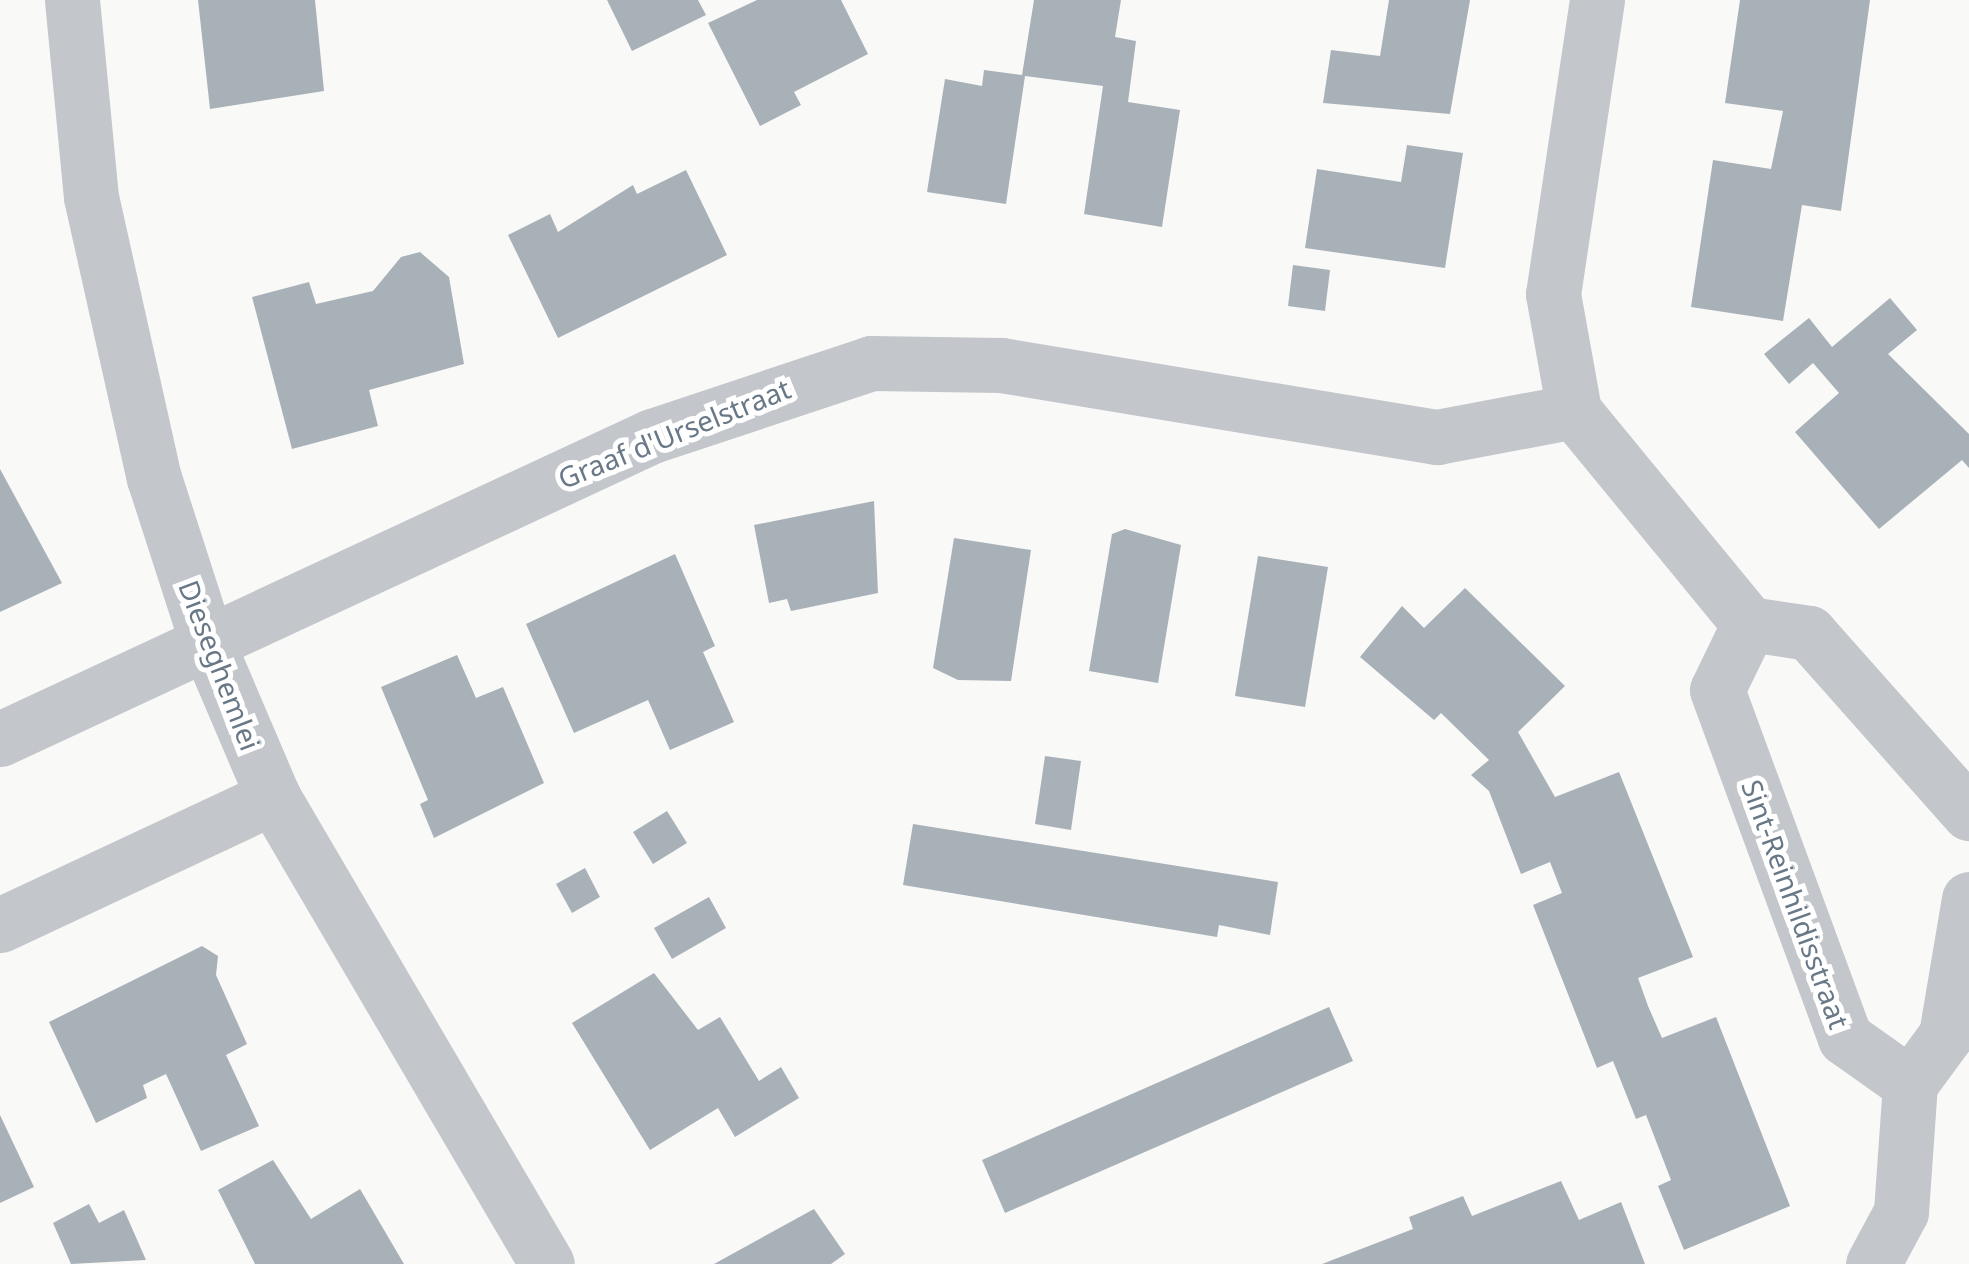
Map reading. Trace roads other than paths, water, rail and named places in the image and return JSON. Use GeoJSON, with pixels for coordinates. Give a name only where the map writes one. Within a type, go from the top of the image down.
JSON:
{"type":"FeatureCollection","features":[{"type":"Feature","properties":{"kind":"street","name":"Dieseghemlei"},"geometry":{"type":"LineString","coordinates":[[72,0],[91,197],[154,478],[206,642],[273,796],[547,1264]]}},
{"type":"Feature","properties":{"kind":"street"},"geometry":{"type":"LineString","coordinates":[[1597,0],[1553,294],[1574,411],[1749,624],[1810,633],[1969,813]]}},
{"type":"Feature","properties":{"kind":"street","name":"Graaf d'Urselstraat"},"geometry":{"type":"LineString","coordinates":[[0,739],[652,436],[871,363],[1001,365],[1436,438],[1574,411]]}},
{"type":"Feature","properties":{"kind":"street","name":"Sint-Reinhildisstraat"},"geometry":{"type":"LineString","coordinates":[[1749,624],[1716,690],[1845,1038],[1910,1084]]}},
{"type":"Feature","properties":{"kind":"street"},"geometry":{"type":"LineString","coordinates":[[0,924],[273,796]]}},
{"type":"Feature","properties":{"kind":"street"},"geometry":{"type":"LineString","coordinates":[[1872,1264],[1901,1212],[1910,1084],[1946,1035],[1969,898]]}}]}
